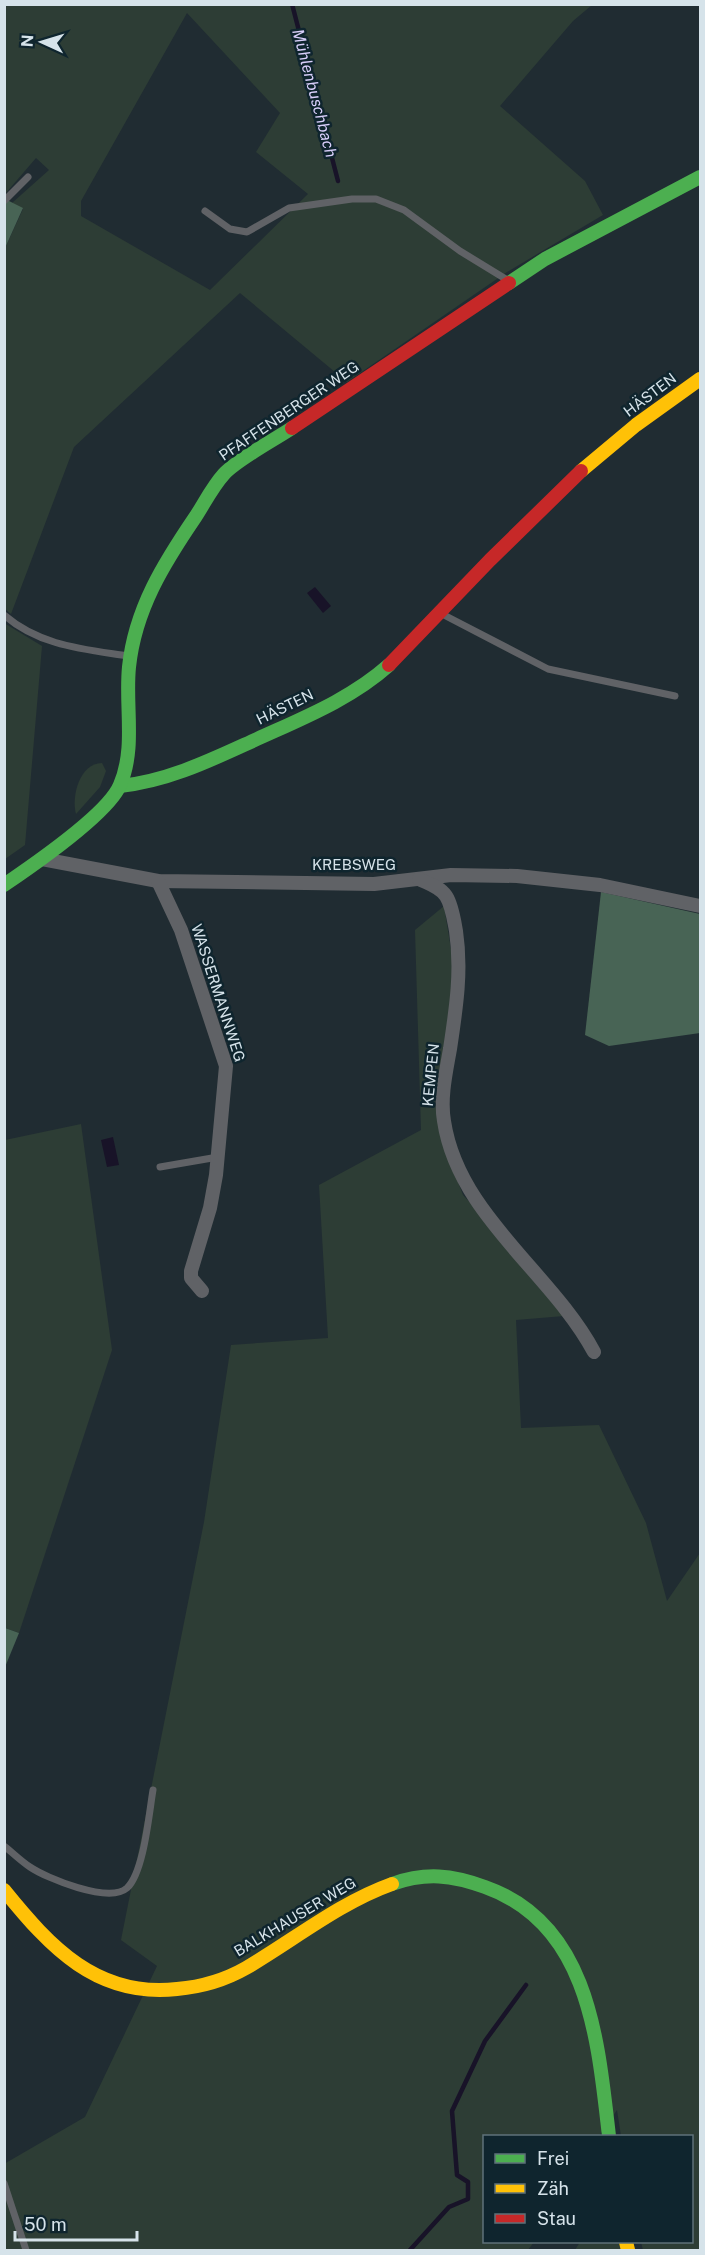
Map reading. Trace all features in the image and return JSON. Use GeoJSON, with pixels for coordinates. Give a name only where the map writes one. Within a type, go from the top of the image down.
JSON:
{"type":"FeatureCollection","features":[{"type":"Feature","properties":{"kind":"street","name":"PFAFFENBERGER WEG"},"geometry":{"type":"LineString","coordinates":[[4,885],[42,860],[93,817],[120,786],[129,750],[129,656],[139,618],[155,580],[177,542],[225,472],[545,259],[700,177]]}},
{"type":"Feature","properties":{"kind":"street","name":"HÄSTEN"},"geometry":{"type":"LineString","coordinates":[[120,786],[143,785],[188,770],[308,716],[369,682],[392,663],[438,612],[582,472],[656,409],[700,379]]}},
{"type":"Feature","properties":{"kind":"street","name":"KREBSWEG"},"geometry":{"type":"LineString","coordinates":[[42,860],[158,881],[374,884],[470,875],[556,879],[600,885],[700,906]]}},
{"type":"Feature","properties":{"kind":"street","name":"KEMPEN"},"geometry":{"type":"LineString","coordinates":[[419,879],[437,887],[445,895],[457,940],[458,987],[444,1094],[443,1119],[452,1156],[486,1212],[568,1311],[594,1352]]}},
{"type":"Feature","properties":{"kind":"street","name":"WASSERMANNWEG"},"geometry":{"type":"LineString","coordinates":[[158,881],[181,930],[226,1066],[218,1157],[210,1209],[191,1271],[191,1278],[202,1291]]}},
{"type":"Feature","properties":{"kind":"street","name":"BALKHAUSER WEG"},"geometry":{"type":"LineString","coordinates":[[4,1890],[63,1956],[78,1966],[125,1988],[153,1992],[185,1990],[233,1974],[344,1904],[406,1878],[450,1876],[497,1889],[520,1903],[542,1921],[567,1953],[578,1973],[597,2042],[609,2135]]}},
{"type":"Feature","properties":{"kind":"lane"},"geometry":{"type":"LineString","coordinates":[[4,201],[28,177]]}},
{"type":"Feature","properties":{"kind":"lane"},"geometry":{"type":"LineString","coordinates":[[206,211],[230,229],[247,232],[289,208],[352,199],[382,201],[404,210],[460,251],[511,283]]}},
{"type":"Feature","properties":{"kind":"lane"},"geometry":{"type":"LineString","coordinates":[[438,612],[548,669],[675,696]]}},
{"type":"Feature","properties":{"kind":"lane"},"geometry":{"type":"LineString","coordinates":[[4,615],[37,637],[51,643],[129,656]]}},
{"type":"Feature","properties":{"kind":"lane"},"geometry":{"type":"LineString","coordinates":[[160,1167],[218,1157]]}},
{"type":"Feature","properties":{"kind":"lane"},"geometry":{"type":"LineString","coordinates":[[4,1846],[29,1867],[51,1879],[91,1890],[122,1891],[128,1887],[138,1866],[153,1790]]}},
{"type":"Feature","properties":{"kind":"lane"},"geometry":{"type":"LineString","coordinates":[[4,2183],[26,2250]]}},
{"type":"Feature","properties":{"kind":"green space"},"geometry":{"type":"Polygon","coordinates":[[[4,5],[592,5],[573,21],[500,106],[585,181],[603,215],[507,272],[347,382],[240,293],[74,447],[11,614],[4,608],[5,248],[23,209],[12,203],[49,170],[36,158],[5,194],[4,5]],[[187,13],[81,201],[81,216],[210,290],[308,194],[256,152],[280,113],[187,13]]]}},
{"type":"Feature","properties":{"kind":"green space"},"geometry":{"type":"Polygon","coordinates":[[[5,199],[23,208],[5,248],[5,199]]]}},
{"type":"Feature","properties":{"kind":"green space"},"geometry":{"type":"Polygon","coordinates":[[[4,623],[42,646],[25,845],[5,859],[4,623]]]}},
{"type":"Feature","properties":{"kind":"green space"},"geometry":{"type":"Polygon","coordinates":[[[102,763],[106,771],[100,787],[76,814],[76,790],[83,774],[94,764],[102,763]]]}},
{"type":"Feature","properties":{"kind":"green space"},"geometry":{"type":"Polygon","coordinates":[[[601,892],[700,914],[700,1033],[609,1046],[585,1035],[601,892]]]}},
{"type":"Feature","properties":{"kind":"green space"},"geometry":{"type":"Polygon","coordinates":[[[444,906],[455,974],[450,1024],[435,1103],[441,1138],[463,1195],[497,1232],[564,1316],[516,1320],[521,1428],[599,1425],[646,1523],[667,1601],[700,1553],[700,2250],[643,2250],[641,2243],[693,2243],[693,2135],[621,2135],[617,2110],[600,2135],[483,2135],[483,2243],[533,2243],[528,2250],[5,2250],[4,2164],[85,2117],[157,1966],[121,1940],[204,1522],[231,1345],[328,1338],[319,1185],[421,1130],[415,930],[444,906]]]}},
{"type":"Feature","properties":{"kind":"green space"},"geometry":{"type":"Polygon","coordinates":[[[81,1124],[112,1350],[19,1633],[5,1628],[5,1140],[81,1124]]]}},
{"type":"Feature","properties":{"kind":"green space"},"geometry":{"type":"Polygon","coordinates":[[[4,1628],[19,1633],[5,1667],[4,1628]]]}},
{"type":"Feature","properties":{"kind":"green space"},"geometry":{"type":"Polygon","coordinates":[[[579,2243],[618,2243],[622,2250],[575,2250],[579,2243]]]}},
{"type":"Feature","properties":{"kind":"shaded area"},"geometry":{"type":"Polygon","coordinates":[[[315,587],[331,606],[323,613],[307,593],[315,587]]]}},
{"type":"Feature","properties":{"kind":"shaded area"},"geometry":{"type":"Polygon","coordinates":[[[113,1137],[119,1165],[107,1167],[101,1140],[113,1137]]]}},
{"type":"Feature","properties":{"kind":"waterway","name":"Mühlenbuschbach"},"geometry":{"type":"LineString","coordinates":[[292,4],[338,181]]}},
{"type":"Feature","properties":{"kind":"waterway"},"geometry":{"type":"LineString","coordinates":[[410,2250],[449,2207],[468,2199],[468,2182],[457,2175],[452,2111],[485,2041],[526,1985]]}},
{"type":"Feature","properties":{"kind":"traffic: fast"},"geometry":{"type":"LineString","coordinates":[[509,283],[545,259],[700,177]]}},
{"type":"Feature","properties":{"kind":"traffic: fast"},"geometry":{"type":"LineString","coordinates":[[4,885],[68,839],[113,797],[120,785],[128,756],[128,682],[132,646],[144,606],[153,587],[173,551],[224,474],[247,456],[292,428]]}},
{"type":"Feature","properties":{"kind":"traffic: fast"},"geometry":{"type":"LineString","coordinates":[[120,786],[173,774],[224,754],[343,698],[389,665]]}},
{"type":"Feature","properties":{"kind":"traffic: fast"},"geometry":{"type":"LineString","coordinates":[[392,1884],[404,1880],[439,1876],[473,1883],[520,1904],[547,1928],[567,1957],[582,1990],[593,2026],[609,2135]]}},
{"type":"Feature","properties":{"kind":"traffic: slow"},"geometry":{"type":"LineString","coordinates":[[581,471],[636,425],[700,379]]}},
{"type":"Feature","properties":{"kind":"traffic: slow"},"geometry":{"type":"LineString","coordinates":[[4,1890],[39,1931],[78,1964],[99,1977],[148,1990],[195,1987],[230,1976],[354,1901],[392,1884]]}},
{"type":"Feature","properties":{"kind":"traffic: slow"},"geometry":{"type":"LineString","coordinates":[[626,2243],[628,2250]]}},
{"type":"Feature","properties":{"kind":"traffic: jam"},"geometry":{"type":"LineString","coordinates":[[292,428],[509,283]]}},
{"type":"Feature","properties":{"kind":"traffic: jam"},"geometry":{"type":"LineString","coordinates":[[389,665],[490,560],[581,471]]}}]}
